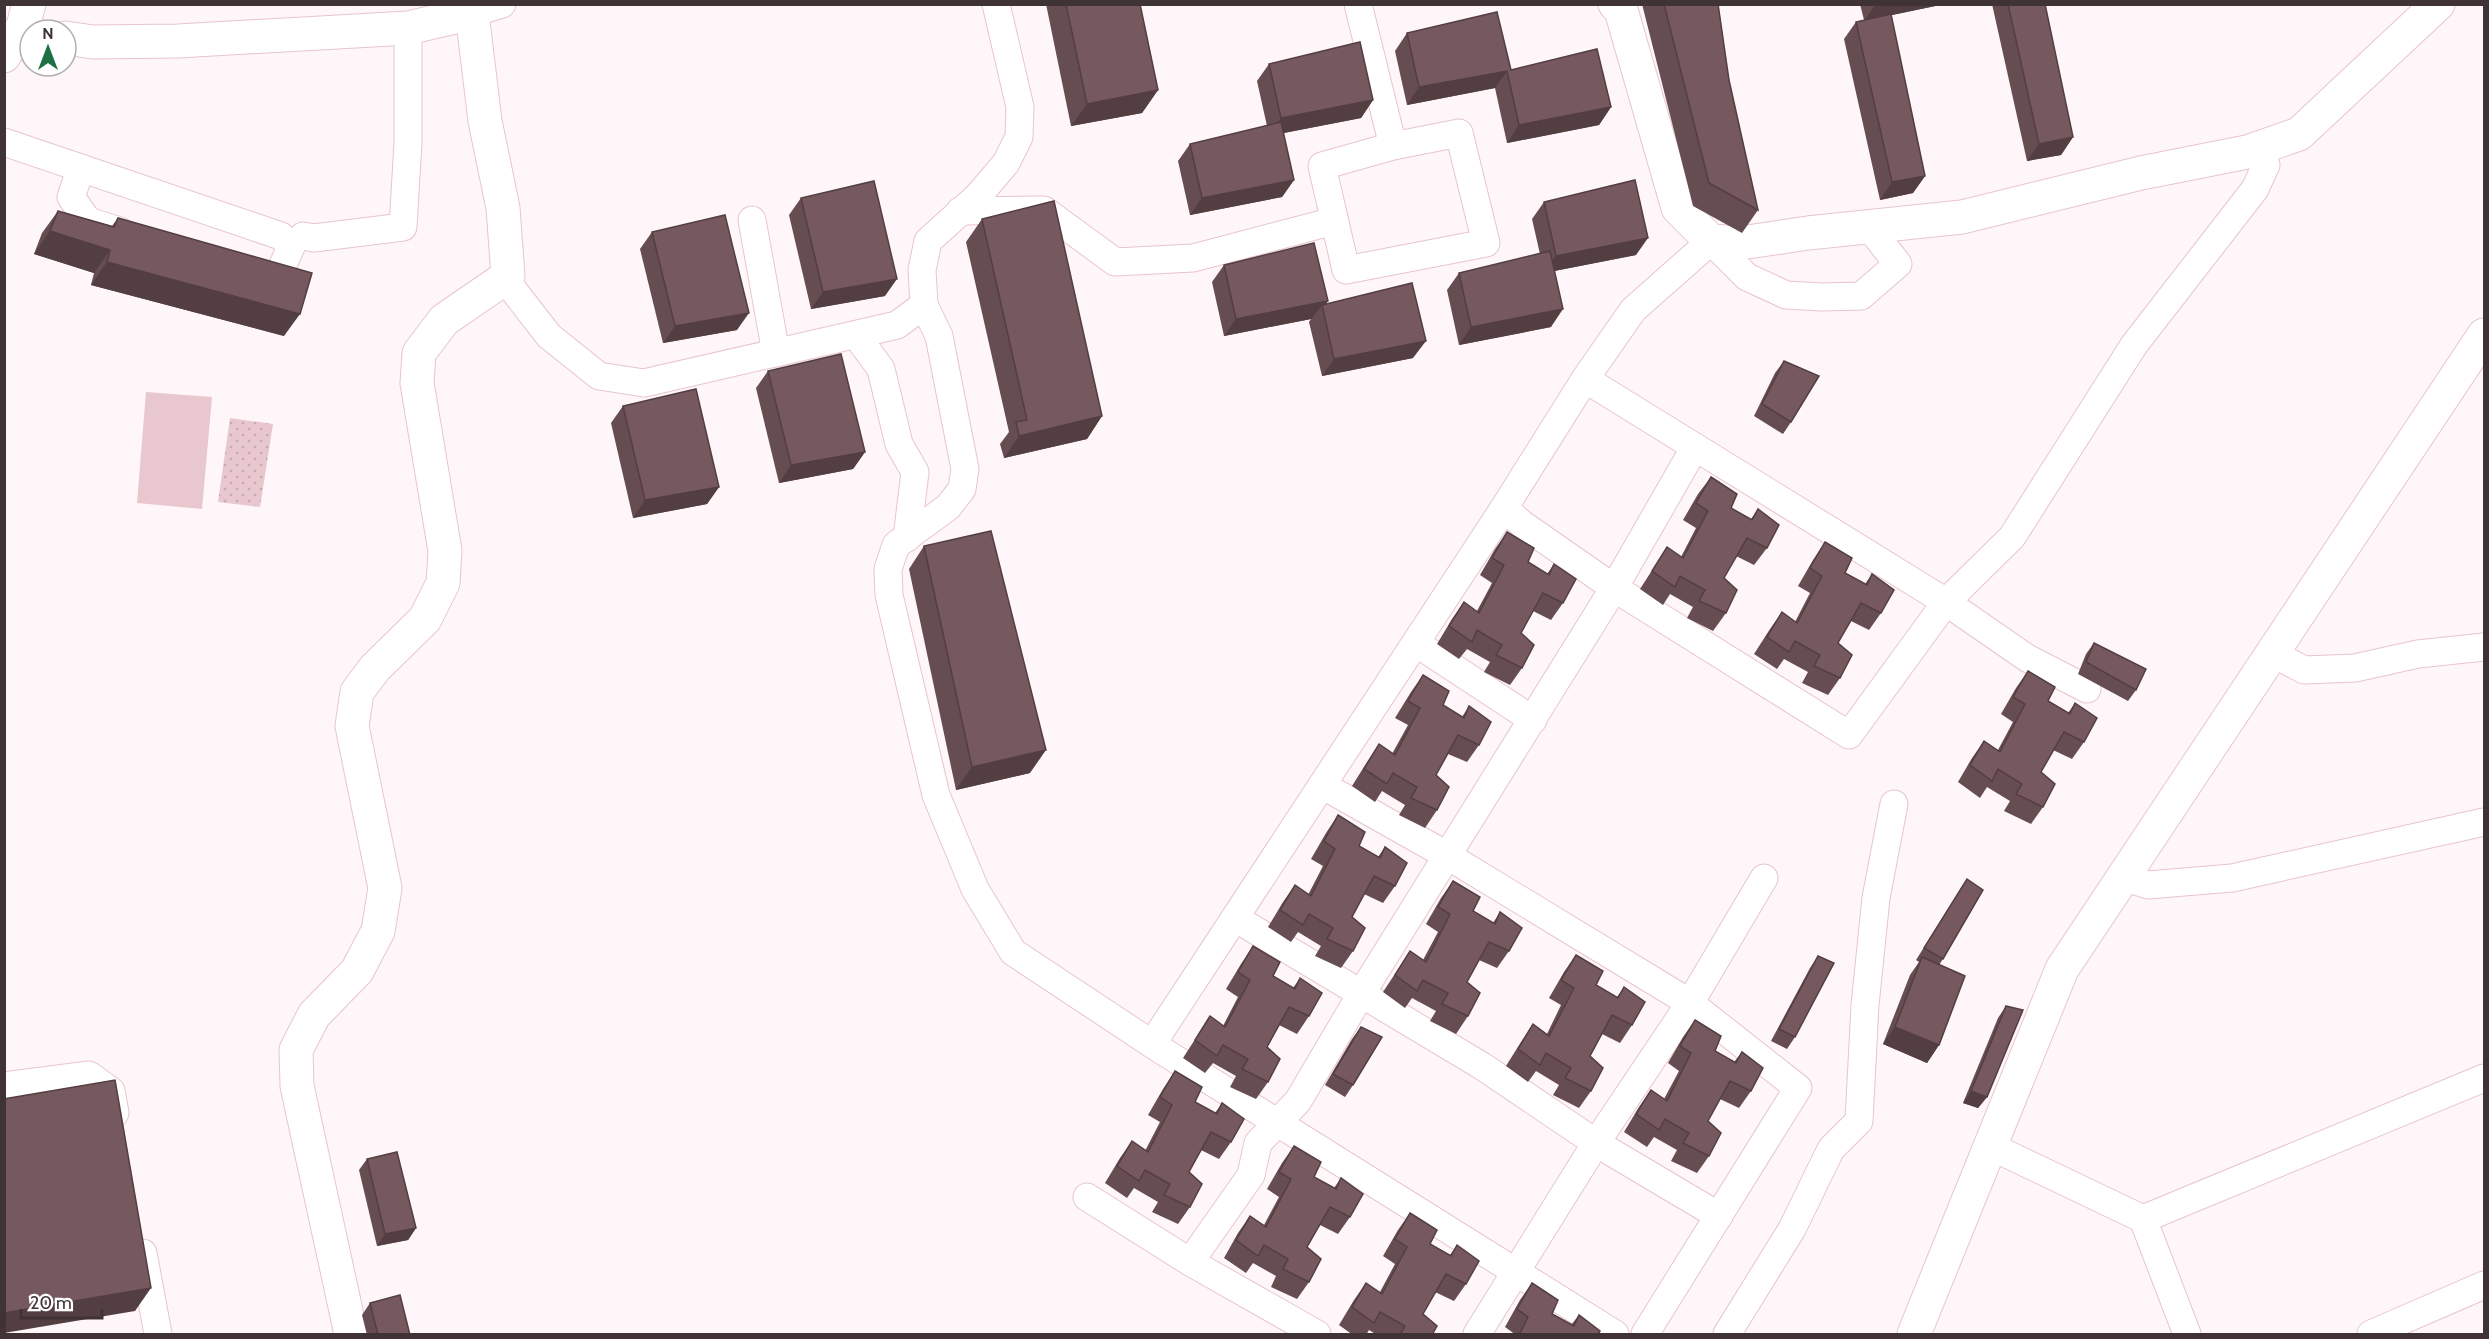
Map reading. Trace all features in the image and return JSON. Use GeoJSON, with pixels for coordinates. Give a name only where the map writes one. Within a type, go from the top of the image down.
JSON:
{"type":"FeatureCollection","features":[{"type":"Feature","properties":{"kind":"street"},"geometry":{"type":"LineString","coordinates":[[78,40],[93,42],[178,41],[408,28],[472,9],[502,4]]}},
{"type":"Feature","properties":{"kind":"street"},"geometry":{"type":"LineString","coordinates":[[996,4],[1020,107],[1018,137],[1006,163],[978,196],[928,241],[922,270],[924,305],[939,336],[965,469],[962,489],[948,507],[896,545],[888,568],[889,595],[936,795],[975,889],[1013,952],[1152,1044],[1278,1121],[1615,1335]]}},
{"type":"Feature","properties":{"kind":"street"},"geometry":{"type":"LineString","coordinates":[[1358,4],[1393,146]]}},
{"type":"Feature","properties":{"kind":"street"},"geometry":{"type":"LineString","coordinates":[[1615,4],[1621,10],[1678,208],[1746,277],[1786,295],[1861,296],[1898,264],[1907,224]]}},
{"type":"Feature","properties":{"kind":"street"},"geometry":{"type":"LineString","coordinates":[[1152,1044],[1504,508],[1585,379],[1633,310],[1711,241],[1741,243],[1808,233],[1962,217],[2141,173],[2247,152],[2299,134],[2438,4]]}},
{"type":"Feature","properties":{"kind":"street"},"geometry":{"type":"LineString","coordinates":[[351,1335],[297,1086],[296,1050],[314,1015],[357,971],[378,931],[385,888],[352,726],[357,692],[375,668],[425,619],[443,583],[445,551],[417,383],[419,353],[444,320],[508,276],[503,208],[485,121],[472,9]]}},
{"type":"Feature","properties":{"kind":"street"},"geometry":{"type":"LineString","coordinates":[[303,236],[314,238],[403,227],[408,142],[408,28]]}},
{"type":"Feature","properties":{"kind":"street"},"geometry":{"type":"LineString","coordinates":[[4,56],[18,36]]}},
{"type":"Feature","properties":{"kind":"street"},"geometry":{"type":"LineString","coordinates":[[1459,133],[1486,243],[1346,270],[1322,166],[1393,146],[1459,133]]}},
{"type":"Feature","properties":{"kind":"street"},"geometry":{"type":"LineString","coordinates":[[4,142],[280,236],[291,247],[277,278],[233,265]]}},
{"type":"Feature","properties":{"kind":"street"},"geometry":{"type":"LineString","coordinates":[[1504,508],[1522,524],[1614,588],[1849,735],[1946,602],[2012,537],[2134,345],[2255,189],[2266,165]]}},
{"type":"Feature","properties":{"kind":"street"},"geometry":{"type":"LineString","coordinates":[[81,168],[71,197],[88,221],[144,238]]}},
{"type":"Feature","properties":{"kind":"street"},"geometry":{"type":"LineString","coordinates":[[960,211],[1044,210],[1115,262],[1193,258],[1334,221]]}},
{"type":"Feature","properties":{"kind":"street"},"geometry":{"type":"LineString","coordinates":[[752,220],[776,353]]}},
{"type":"Feature","properties":{"kind":"street"},"geometry":{"type":"LineString","coordinates":[[1869,227],[1898,264]]}},
{"type":"Feature","properties":{"kind":"street"},"geometry":{"type":"LineString","coordinates":[[504,278],[549,336],[598,376],[644,383],[897,325],[924,305]]}},
{"type":"Feature","properties":{"kind":"street"},"geometry":{"type":"LineString","coordinates":[[856,335],[881,369],[899,444],[915,472],[907,538]]}},
{"type":"Feature","properties":{"kind":"street"},"geometry":{"type":"LineString","coordinates":[[1914,1335],[2062,969],[2484,335]]}},
{"type":"Feature","properties":{"kind":"street"},"geometry":{"type":"LineString","coordinates":[[1585,379],[1946,602],[2026,658],[2087,689]]}},
{"type":"Feature","properties":{"kind":"street"},"geometry":{"type":"LineString","coordinates":[[1190,1262],[1251,1175],[1258,1143],[1298,1101],[1361,994],[1614,588],[1695,447]]}},
{"type":"Feature","properties":{"kind":"street"},"geometry":{"type":"LineString","coordinates":[[1416,643],[1533,720]]}},
{"type":"Feature","properties":{"kind":"street"},"geometry":{"type":"LineString","coordinates":[[2272,653],[2304,670],[2355,668],[2418,654],[2484,647]]}},
{"type":"Feature","properties":{"kind":"street"},"geometry":{"type":"LineString","coordinates":[[1322,785],[1448,856],[1690,1003],[1798,1088],[1645,1335]]}},
{"type":"Feature","properties":{"kind":"street"},"geometry":{"type":"LineString","coordinates":[[1727,1335],[1792,1229],[1830,1149],[1859,1121],[1865,1005],[1876,898],[1894,804]]}},
{"type":"Feature","properties":{"kind":"street"},"geometry":{"type":"LineString","coordinates":[[2123,877],[2148,885],[2232,878],[2484,822]]}},
{"type":"Feature","properties":{"kind":"street"},"geometry":{"type":"LineString","coordinates":[[1477,1335],[1596,1143],[1690,1003],[1764,878]]}},
{"type":"Feature","properties":{"kind":"street"},"geometry":{"type":"LineString","coordinates":[[1235,918],[1482,1066],[1596,1143],[1719,1216]]}},
{"type":"Feature","properties":{"kind":"street"},"geometry":{"type":"LineString","coordinates":[[4,1086],[89,1075],[111,1091],[120,1138]]}},
{"type":"Feature","properties":{"kind":"street"},"geometry":{"type":"LineString","coordinates":[[2143,1219],[2484,1078]]}},
{"type":"Feature","properties":{"kind":"street"},"geometry":{"type":"LineString","coordinates":[[1990,1146],[2143,1219],[2187,1335]]}},
{"type":"Feature","properties":{"kind":"street"},"geometry":{"type":"LineString","coordinates":[[1088,1197],[1190,1262],[1317,1335]]}},
{"type":"Feature","properties":{"kind":"street"},"geometry":{"type":"LineString","coordinates":[[138,1230],[158,1335]]}},
{"type":"Feature","properties":{"kind":"street"},"geometry":{"type":"LineString","coordinates":[[2371,1335],[2484,1285]]}},
{"type":"Feature","properties":{"kind":"shaded area"},"geometry":{"type":"Polygon","coordinates":[[[146,392],[212,397],[202,509],[137,503],[146,392]]]}},
{"type":"Feature","properties":{"kind":"shaded area"},"geometry":{"type":"Polygon","coordinates":[[[230,418],[273,424],[260,507],[218,502],[230,418]]]}},
{"type":"Feature","properties":{"kind":"building"},"geometry":{"type":"Polygon","coordinates":[[[1066,4],[1140,4],[1158,90],[1087,104],[1066,4]]]}},
{"type":"Feature","properties":{"kind":"building"},"geometry":{"type":"Polygon","coordinates":[[[1664,4],[1718,4],[1729,80],[1758,210],[1709,183],[1664,4]]]}},
{"type":"Feature","properties":{"kind":"building"},"geometry":{"type":"Polygon","coordinates":[[[2008,4],[2045,4],[2073,137],[2039,144],[2008,4]]]}},
{"type":"Feature","properties":{"kind":"building"},"geometry":{"type":"Polygon","coordinates":[[[1497,12],[1511,70],[1597,49],[1611,107],[1519,125],[1507,71],[1419,87],[1407,33],[1497,12]]]}},
{"type":"Feature","properties":{"kind":"building"},"geometry":{"type":"Polygon","coordinates":[[[1891,14],[1925,176],[1892,182],[1856,22],[1891,14]]]}},
{"type":"Feature","properties":{"kind":"building"},"geometry":{"type":"Polygon","coordinates":[[[1360,42],[1373,100],[1281,118],[1269,64],[1360,42]]]}},
{"type":"Feature","properties":{"kind":"building"},"geometry":{"type":"Polygon","coordinates":[[[1281,122],[1294,180],[1202,198],[1190,144],[1281,122]]]}},
{"type":"Feature","properties":{"kind":"building"},"geometry":{"type":"Polygon","coordinates":[[[1635,180],[1648,238],[1556,256],[1544,202],[1635,180]]]}},
{"type":"Feature","properties":{"kind":"building"},"geometry":{"type":"Polygon","coordinates":[[[874,181],[897,279],[823,292],[801,198],[874,181]]]}},
{"type":"Feature","properties":{"kind":"building"},"geometry":{"type":"Polygon","coordinates":[[[1054,201],[1102,416],[1019,436],[1016,422],[1027,420],[982,219],[1054,201]]]}},
{"type":"Feature","properties":{"kind":"building"},"geometry":{"type":"Polygon","coordinates":[[[58,211],[114,227],[118,218],[312,273],[300,314],[107,262],[110,250],[50,231],[58,211]]]}},
{"type":"Feature","properties":{"kind":"building"},"geometry":{"type":"Polygon","coordinates":[[[725,215],[749,313],[675,326],[652,232],[725,215]]]}},
{"type":"Feature","properties":{"kind":"building"},"geometry":{"type":"Polygon","coordinates":[[[1314,243],[1328,301],[1236,319],[1224,265],[1314,243]]]}},
{"type":"Feature","properties":{"kind":"building"},"geometry":{"type":"Polygon","coordinates":[[[1550,251],[1563,309],[1471,327],[1459,273],[1550,251]]]}},
{"type":"Feature","properties":{"kind":"building"},"geometry":{"type":"Polygon","coordinates":[[[1412,283],[1426,341],[1334,359],[1322,305],[1412,283]]]}},
{"type":"Feature","properties":{"kind":"building"},"geometry":{"type":"Polygon","coordinates":[[[841,354],[865,452],[791,465],[768,371],[841,354]]]}},
{"type":"Feature","properties":{"kind":"building"},"geometry":{"type":"Polygon","coordinates":[[[1784,361],[1819,376],[1791,422],[1762,404],[1784,361]]]}},
{"type":"Feature","properties":{"kind":"building"},"geometry":{"type":"Polygon","coordinates":[[[696,389],[719,487],[645,500],[623,406],[696,389]]]}},
{"type":"Feature","properties":{"kind":"building"},"geometry":{"type":"Polygon","coordinates":[[[1711,477],[1737,494],[1731,508],[1752,520],[1758,509],[1779,525],[1767,548],[1747,538],[1724,578],[1737,590],[1726,613],[1699,601],[1705,590],[1680,576],[1675,587],[1652,571],[1667,547],[1683,558],[1708,511],[1696,503],[1711,477]]]}},
{"type":"Feature","properties":{"kind":"building"},"geometry":{"type":"Polygon","coordinates":[[[991,531],[1046,750],[972,767],[924,546],[991,531]]]}},
{"type":"Feature","properties":{"kind":"building"},"geometry":{"type":"Polygon","coordinates":[[[1507,532],[1534,548],[1528,562],[1549,575],[1554,564],[1576,579],[1563,603],[1543,593],[1521,633],[1534,645],[1522,668],[1496,655],[1502,645],[1477,630],[1472,642],[1449,626],[1464,602],[1479,613],[1504,565],[1492,558],[1507,532]]]}},
{"type":"Feature","properties":{"kind":"building"},"geometry":{"type":"Polygon","coordinates":[[[1825,542],[1852,558],[1845,573],[1867,585],[1872,574],[1894,590],[1881,613],[1861,603],[1838,643],[1852,655],[1840,678],[1814,666],[1820,655],[1795,641],[1789,652],[1767,637],[1782,612],[1797,623],[1822,576],[1810,568],[1825,542]]]}},
{"type":"Feature","properties":{"kind":"building"},"geometry":{"type":"Polygon","coordinates":[[[2094,643],[2146,669],[2136,690],[2086,662],[2094,643]]]}},
{"type":"Feature","properties":{"kind":"building"},"geometry":{"type":"Polygon","coordinates":[[[2028,671],[2055,687],[2048,701],[2070,714],[2075,703],[2097,718],[2084,742],[2064,732],[2041,772],[2055,784],[2043,807],[2016,794],[2022,784],[1998,769],[1992,781],[1970,765],[1984,741],[2000,752],[2025,704],[2013,697],[2028,671]]]}},
{"type":"Feature","properties":{"kind":"building"},"geometry":{"type":"Polygon","coordinates":[[[1423,675],[1449,691],[1443,705],[1464,718],[1469,706],[1491,722],[1479,745],[1458,735],[1436,775],[1449,787],[1437,810],[1411,798],[1417,787],[1393,773],[1387,784],[1364,769],[1379,744],[1395,755],[1420,708],[1408,701],[1423,675]]]}},
{"type":"Feature","properties":{"kind":"building"},"geometry":{"type":"Polygon","coordinates":[[[1338,815],[1365,832],[1359,846],[1380,858],[1385,847],[1407,863],[1395,886],[1374,876],[1352,917],[1365,928],[1353,951],[1327,939],[1333,928],[1309,914],[1303,925],[1280,910],[1295,885],[1311,896],[1335,849],[1324,841],[1338,815]]]}},
{"type":"Feature","properties":{"kind":"building"},"geometry":{"type":"Polygon","coordinates":[[[1967,879],[1983,890],[1943,959],[1924,948],[1967,879]]]}},
{"type":"Feature","properties":{"kind":"building"},"geometry":{"type":"Polygon","coordinates":[[[1453,881],[1480,897],[1473,911],[1495,924],[1500,912],[1522,928],[1509,951],[1489,942],[1467,982],[1480,993],[1468,1016],[1442,1004],[1448,993],[1423,980],[1417,991],[1395,975],[1410,951],[1426,962],[1450,914],[1438,907],[1453,881]]]}},
{"type":"Feature","properties":{"kind":"building"},"geometry":{"type":"Polygon","coordinates":[[[1253,946],[1280,962],[1273,976],[1295,989],[1300,978],[1322,993],[1309,1016],[1289,1007],[1267,1047],[1280,1059],[1268,1082],[1242,1069],[1248,1059],[1223,1045],[1217,1056],[1195,1040],[1210,1016],[1225,1027],[1250,980],[1238,972],[1253,946]]]}},
{"type":"Feature","properties":{"kind":"building"},"geometry":{"type":"Polygon","coordinates":[[[1576,955],[1603,971],[1596,985],[1618,998],[1624,987],[1645,1002],[1632,1025],[1612,1015],[1590,1056],[1603,1068],[1591,1091],[1565,1078],[1571,1068],[1546,1053],[1540,1065],[1518,1049],[1533,1024],[1549,1036],[1574,988],[1561,980],[1576,955]]]}},
{"type":"Feature","properties":{"kind":"building"},"geometry":{"type":"Polygon","coordinates":[[[1818,956],[1834,963],[1795,1037],[1779,1029],[1818,956]]]}},
{"type":"Feature","properties":{"kind":"building"},"geometry":{"type":"Polygon","coordinates":[[[1922,957],[1965,976],[1939,1045],[1895,1027],[1922,957]]]}},
{"type":"Feature","properties":{"kind":"building"},"geometry":{"type":"Polygon","coordinates":[[[2006,1006],[2023,1010],[1987,1097],[1971,1091],[2006,1006]]]}},
{"type":"Feature","properties":{"kind":"building"},"geometry":{"type":"Polygon","coordinates":[[[1695,1020],[1721,1036],[1715,1051],[1736,1063],[1742,1052],[1763,1068],[1751,1091],[1730,1081],[1708,1121],[1721,1133],[1709,1156],[1683,1143],[1689,1133],[1665,1119],[1659,1130],[1636,1114],[1651,1090],[1667,1101],[1691,1053],[1680,1046],[1695,1020]]]}},
{"type":"Feature","properties":{"kind":"building"},"geometry":{"type":"Polygon","coordinates":[[[1361,1027],[1382,1037],[1353,1085],[1333,1074],[1361,1027]]]}},
{"type":"Feature","properties":{"kind":"building"},"geometry":{"type":"Polygon","coordinates":[[[1175,1071],[1202,1087],[1195,1102],[1217,1114],[1222,1103],[1244,1119],[1231,1142],[1211,1132],[1189,1172],[1202,1184],[1190,1207],[1164,1195],[1170,1184],[1145,1170],[1139,1181],[1117,1166],[1132,1141],[1148,1152],[1172,1105],[1160,1097],[1175,1071]]]}},
{"type":"Feature","properties":{"kind":"building"},"geometry":{"type":"Polygon","coordinates":[[[115,1080],[151,1288],[4,1313],[4,1099],[115,1080]]]}},
{"type":"Feature","properties":{"kind":"building"},"geometry":{"type":"Polygon","coordinates":[[[1294,1146],[1321,1162],[1314,1177],[1336,1189],[1341,1178],[1363,1194],[1350,1217],[1330,1207],[1307,1247],[1321,1259],[1309,1282],[1283,1269],[1288,1259],[1264,1245],[1258,1256],[1236,1240],[1250,1216],[1266,1227],[1291,1179],[1279,1172],[1294,1146]]]}},
{"type":"Feature","properties":{"kind":"building"},"geometry":{"type":"Polygon","coordinates":[[[397,1152],[416,1228],[385,1234],[367,1159],[397,1152]]]}},
{"type":"Feature","properties":{"kind":"building"},"geometry":{"type":"Polygon","coordinates":[[[1410,1213],[1437,1230],[1430,1244],[1451,1256],[1457,1245],[1479,1261],[1466,1284],[1446,1274],[1423,1314],[1437,1326],[1432,1335],[1400,1335],[1405,1326],[1380,1312],[1374,1323],[1352,1307],[1366,1283],[1382,1294],[1407,1247],[1395,1239],[1410,1213]]]}},
{"type":"Feature","properties":{"kind":"building"},"geometry":{"type":"Polygon","coordinates":[[[1532,1283],[1558,1300],[1552,1314],[1574,1326],[1579,1315],[1600,1331],[1598,1335],[1519,1335],[1528,1317],[1517,1309],[1532,1283]]]}},
{"type":"Feature","properties":{"kind":"building"},"geometry":{"type":"Polygon","coordinates":[[[400,1295],[410,1335],[378,1335],[370,1303],[400,1295]]]}}]}
